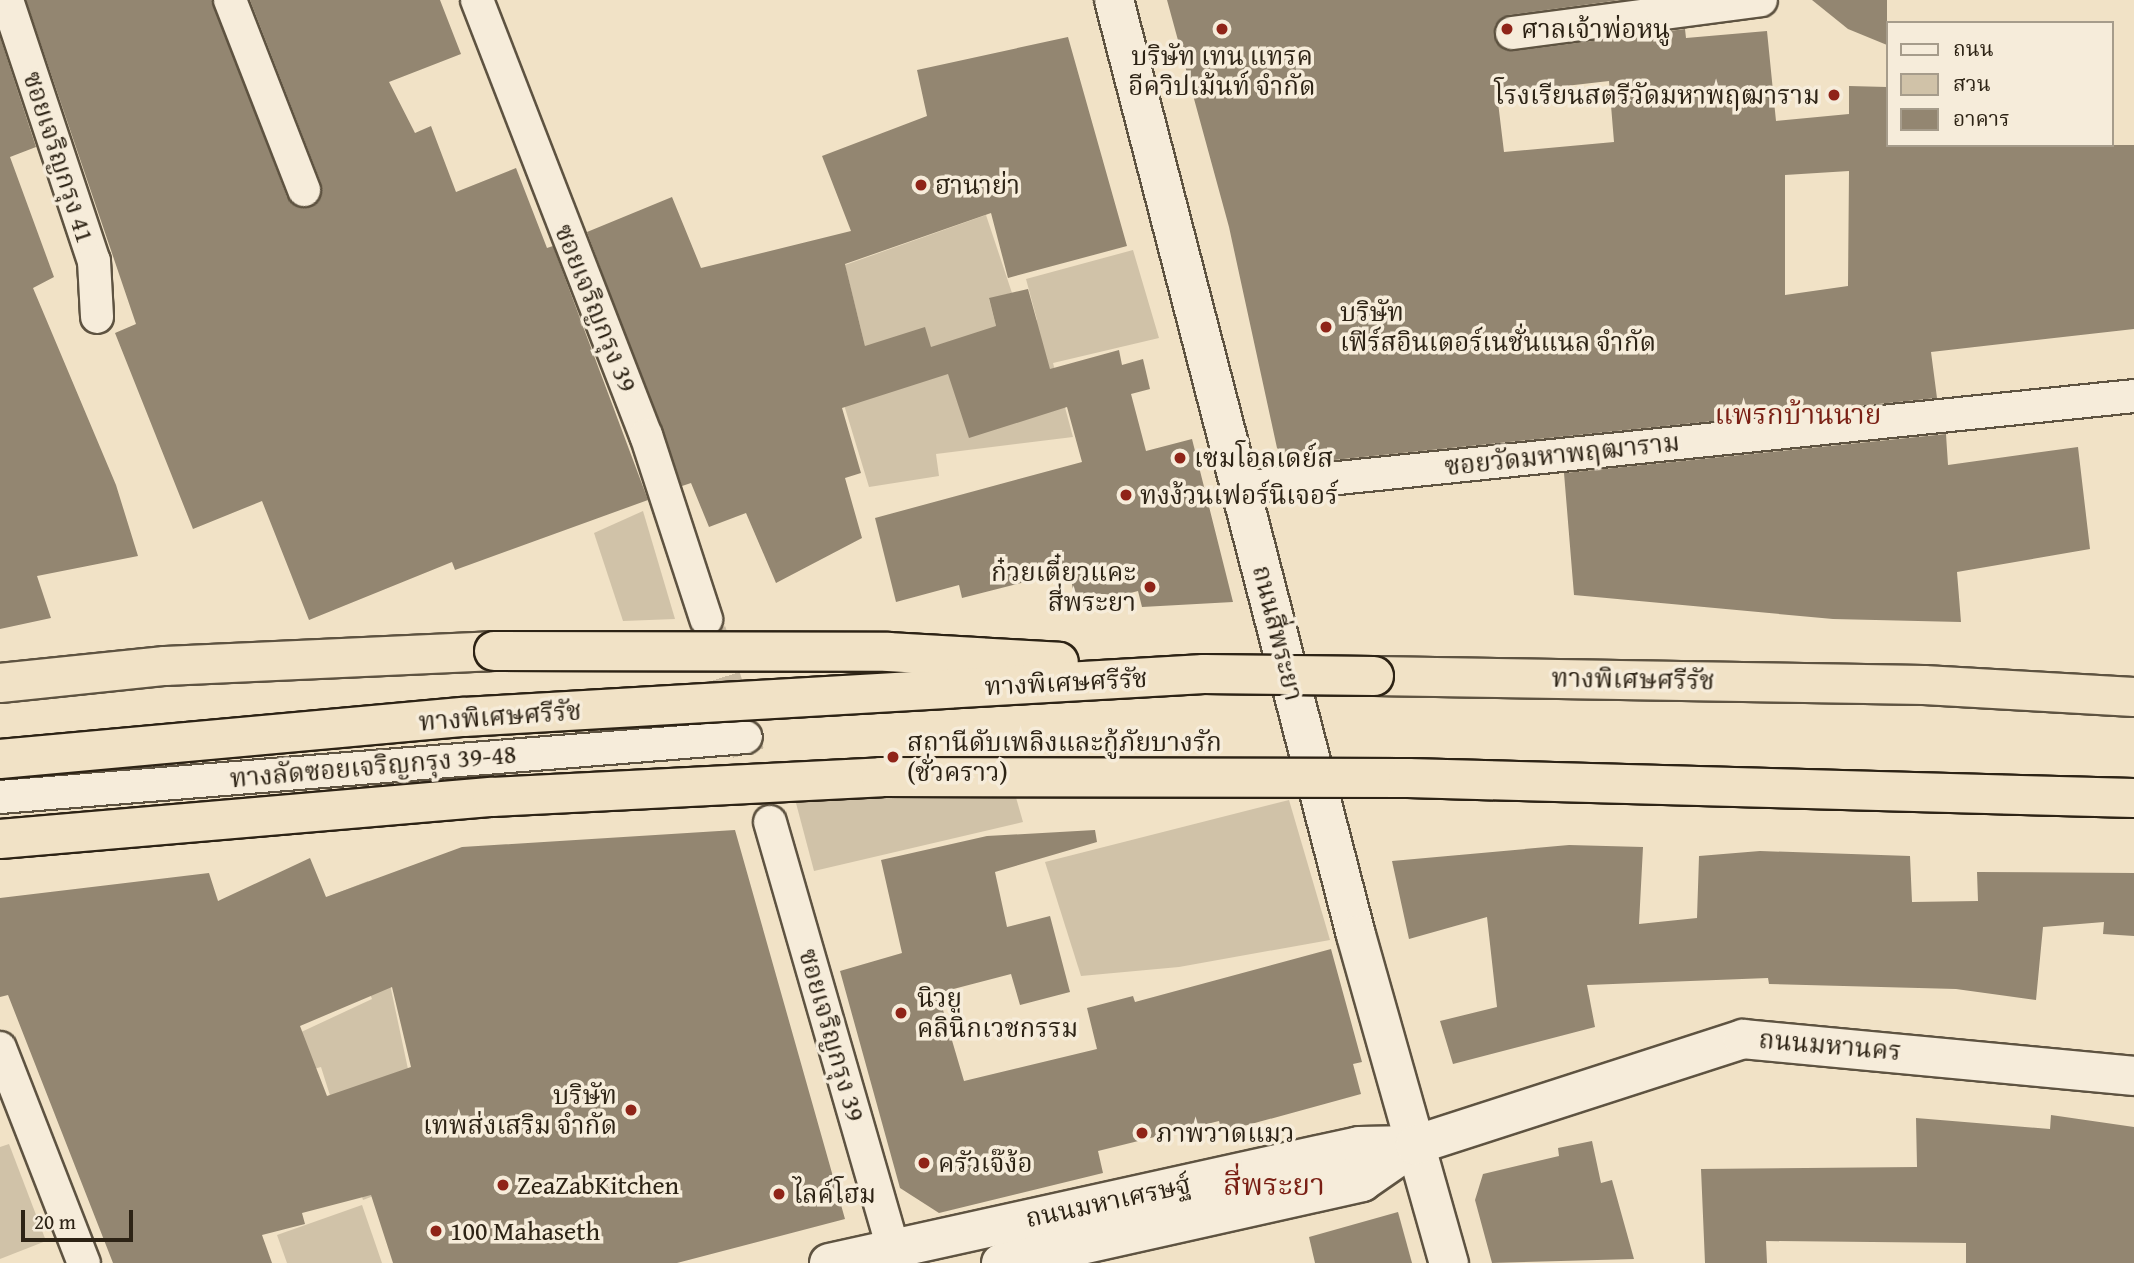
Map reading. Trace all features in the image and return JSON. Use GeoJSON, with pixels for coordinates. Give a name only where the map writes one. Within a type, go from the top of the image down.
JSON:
{"type":"FeatureCollection","features":[{"type":"Feature","properties":{"kind":"highway"},"geometry":{"type":"LineString","coordinates":[[0,683],[165,666],[494,651],[888,652],[1204,674]]}},
{"type":"Feature","properties":{"kind":"highway","name":"ทางพิเศษศรีรัช"},"geometry":{"type":"LineString","coordinates":[[0,759],[464,717],[1204,674],[1869,684],[2134,697]]}},
{"type":"Feature","properties":{"kind":"highway"},"geometry":{"type":"LineString","coordinates":[[0,839],[492,797],[881,777],[1408,778],[2134,798]]}},
{"type":"Feature","properties":{"kind":"main road","name":"ถนนสี่พระยา"},"geometry":{"type":"LineString","coordinates":[[1114,0],[1415,1145],[1449,1263]]}},
{"type":"Feature","properties":{"kind":"main road","name":"ถนนมหานคร"},"geometry":{"type":"LineString","coordinates":[[1415,1145],[1743,1039],[2134,1076]]}},
{"type":"Feature","properties":{"kind":"main road","name":"ถนนมหาเศรษฐ์"},"geometry":{"type":"LineString","coordinates":[[829,1263],[1359,1146],[1415,1145]]}},
{"type":"Feature","properties":{"kind":"main road","name":"ถนนมหาเศรษฐ์"},"geometry":{"type":"LineString","coordinates":[[1001,1263],[1362,1182],[1415,1145]]}},
{"type":"Feature","properties":{"kind":"street","name":"ซอยเจริญกรุง 41"},"geometry":{"type":"LineString","coordinates":[[7,0],[94,261],[97,317]]}},
{"type":"Feature","properties":{"kind":"street"},"geometry":{"type":"LineString","coordinates":[[230,0],[304,190]]}},
{"type":"Feature","properties":{"kind":"street","name":"ซอยเจริญกรุง 39"},"geometry":{"type":"LineString","coordinates":[[477,0],[646,435],[706,619]]}},
{"type":"Feature","properties":{"kind":"street"},"geometry":{"type":"LineString","coordinates":[[1512,33],[1653,7],[1762,0]]}},
{"type":"Feature","properties":{"kind":"street","name":"ซอยวัดมหาพฤฒาราม"},"geometry":{"type":"LineString","coordinates":[[1241,488],[2134,396]]}},
{"type":"Feature","properties":{"kind":"street","name":"ทางลัดซอยเจริญกรุง 39-48"},"geometry":{"type":"LineString","coordinates":[[0,797],[746,737]]}},
{"type":"Feature","properties":{"kind":"street","name":"ซอยเจริญกรุง 39"},"geometry":{"type":"LineString","coordinates":[[770,822],[893,1249]]}},
{"type":"Feature","properties":{"kind":"street"},"geometry":{"type":"LineString","coordinates":[[0,1048],[84,1263]]}},
{"type":"Feature","properties":{"kind":"green space"},"geometry":{"type":"Polygon","coordinates":[[[986,215],[1012,293],[989,299],[997,330],[1037,320],[1026,279],[1133,250],[1159,338],[1053,363],[1073,437],[936,454],[939,476],[869,487],[831,362],[866,350],[845,265],[986,215]]]}},
{"type":"Feature","properties":{"kind":"green space"},"geometry":{"type":"Polygon","coordinates":[[[643,511],[675,619],[623,621],[594,533],[643,511]]]}},
{"type":"Feature","properties":{"kind":"green space"},"geometry":{"type":"Polygon","coordinates":[[[1013,787],[1023,822],[814,871],[796,803],[1013,787]]]}},
{"type":"Feature","properties":{"kind":"green space"},"geometry":{"type":"Polygon","coordinates":[[[1289,800],[1330,940],[1179,967],[1081,976],[1045,862],[1289,800]]]}},
{"type":"Feature","properties":{"kind":"green space"},"geometry":{"type":"Polygon","coordinates":[[[368,881],[415,1102],[467,1160],[363,1200],[321,1067],[306,1071],[297,1034],[372,999],[330,896],[368,881]]]}},
{"type":"Feature","properties":{"kind":"green space"},"geometry":{"type":"Polygon","coordinates":[[[9,1144],[46,1241],[0,1259],[0,1147],[9,1144]]]}},
{"type":"Feature","properties":{"kind":"green space"},"geometry":{"type":"Polygon","coordinates":[[[362,1205],[382,1263],[287,1263],[277,1235],[362,1205]]]}},
{"type":"Feature","properties":{"kind":"building"},"geometry":{"type":"Polygon","coordinates":[[[26,0],[212,0],[287,197],[302,208],[319,201],[321,183],[250,0],[440,0],[461,54],[389,82],[415,133],[431,126],[456,192],[516,168],[547,248],[553,246],[648,500],[455,570],[452,562],[309,620],[262,501],[193,529],[115,333],[136,324],[26,0]]]}},
{"type":"Feature","properties":{"kind":"building"},"geometry":{"type":"Polygon","coordinates":[[[1167,0],[1621,0],[1509,15],[1495,25],[1494,36],[1514,51],[1685,29],[1686,38],[1767,31],[1776,121],[1849,114],[1849,86],[1885,87],[1885,147],[2134,145],[2134,329],[1931,352],[1937,398],[1295,464],[1277,448],[1229,227],[1167,0]],[[1609,81],[1497,94],[1504,152],[1614,142],[1609,81]],[[1849,171],[1785,175],[1785,295],[1848,286],[1849,171]]]}},
{"type":"Feature","properties":{"kind":"building"},"geometry":{"type":"Polygon","coordinates":[[[1812,0],[1887,0],[1885,44],[1848,29],[1812,0]]]}},
{"type":"Feature","properties":{"kind":"building"},"geometry":{"type":"Polygon","coordinates":[[[0,37],[36,147],[10,157],[54,277],[33,288],[116,485],[138,556],[37,576],[51,618],[0,629],[0,37]]]}},
{"type":"Feature","properties":{"kind":"building"},"geometry":{"type":"Polygon","coordinates":[[[1068,37],[1127,246],[1008,278],[991,213],[845,264],[865,346],[925,327],[931,347],[996,326],[989,298],[1028,289],[1050,369],[1119,350],[1122,365],[1143,359],[1150,389],[1131,394],[1146,451],[1192,439],[1233,602],[1142,607],[1138,591],[1077,607],[1069,571],[962,598],[959,585],[896,602],[875,518],[1082,462],[1067,407],[969,438],[948,374],[842,408],[861,473],[845,478],[862,538],[776,583],[746,513],[709,527],[691,483],[682,486],[587,232],[672,197],[701,268],[851,231],[822,156],[927,116],[917,70],[1068,37]]]}},
{"type":"Feature","properties":{"kind":"building"},"geometry":{"type":"Polygon","coordinates":[[[1946,434],[1948,465],[2078,447],[2090,549],[1957,572],[1961,622],[1833,619],[1574,595],[1564,473],[1946,434]]]}},
{"type":"Feature","properties":{"kind":"building"},"geometry":{"type":"Polygon","coordinates":[[[735,830],[845,1219],[677,1263],[393,1263],[371,1195],[302,1213],[305,1224],[262,1235],[272,1263],[113,1263],[8,995],[0,997],[0,898],[209,873],[218,901],[310,858],[326,897],[462,847],[735,830]],[[392,987],[300,1026],[327,1096],[411,1067],[392,987]]]}},
{"type":"Feature","properties":{"kind":"building"},"geometry":{"type":"Polygon","coordinates":[[[1095,830],[1097,842],[995,872],[1007,927],[1050,916],[1070,992],[1020,1005],[1011,974],[938,993],[964,1081],[1097,1049],[1087,1008],[1133,996],[1135,1002],[1331,949],[1362,1062],[1353,1064],[1361,1094],[1222,1132],[1219,1121],[1098,1151],[1103,1173],[939,1213],[900,1188],[840,971],[902,953],[881,860],[987,836],[1095,830]]]}},
{"type":"Feature","properties":{"kind":"building"},"geometry":{"type":"Polygon","coordinates":[[[1569,845],[1643,847],[1639,924],[1697,918],[1699,856],[1760,851],[1910,856],[1912,902],[1978,901],[1977,872],[2134,873],[2134,936],[2103,934],[2104,922],[2043,927],[2036,1000],[1956,989],[1769,984],[1768,978],[1587,985],[1595,1027],[1453,1064],[1440,1021],[1497,1007],[1487,917],[1409,939],[1392,861],[1569,845]]]}},
{"type":"Feature","properties":{"kind":"building"},"geometry":{"type":"Polygon","coordinates":[[[2051,1115],[2134,1127],[2134,1263],[1966,1263],[1966,1243],[1766,1241],[1767,1263],[1705,1263],[1701,1169],[1917,1167],[1916,1118],[2050,1129],[2051,1115]]]}},
{"type":"Feature","properties":{"kind":"building"},"geometry":{"type":"Polygon","coordinates":[[[1592,1141],[1601,1183],[1612,1180],[1634,1259],[1492,1263],[1475,1200],[1483,1174],[1559,1156],[1558,1148],[1592,1141]]]}},
{"type":"Feature","properties":{"kind":"building"},"geometry":{"type":"Polygon","coordinates":[[[1398,1212],[1412,1263],[1315,1263],[1309,1237],[1398,1212]]]}},
{"type":"Feature","properties":{"kind":"tunnel"},"geometry":{"type":"LineString","coordinates":[[710,631],[770,822]]}},
{"type":"Feature","properties":{"kind":"place","name":"บริษัท เทน แทรค อีควิปเม้นท์ จำกัด"},"geometry":{"type":"Point","coordinates":[1222,29]}},
{"type":"Feature","properties":{"kind":"place","name":"ศาลเจ้าพ่อหนู"},"geometry":{"type":"Point","coordinates":[1507,29]}},
{"type":"Feature","properties":{"kind":"place","name":"โรงเรียนสตรีวัดมหาพฤฒาราม"},"geometry":{"type":"Point","coordinates":[1834,95]}},
{"type":"Feature","properties":{"kind":"place","name":"ฮานาย่า"},"geometry":{"type":"Point","coordinates":[921,185]}},
{"type":"Feature","properties":{"kind":"place","name":"บริษัท เฟิร์สอินเตอร์เนชั่นแนล จำกัด"},"geometry":{"type":"Point","coordinates":[1326,327]}},
{"type":"Feature","properties":{"kind":"place","name":"เซมโอลเดย์ส"},"geometry":{"type":"Point","coordinates":[1180,458]}},
{"type":"Feature","properties":{"kind":"place","name":"ทงง้วนเฟอร์นิเจอร์"},"geometry":{"type":"Point","coordinates":[1126,495]}},
{"type":"Feature","properties":{"kind":"place","name":"ก๋วยเตี๋ยวแคะ สี่พระยา"},"geometry":{"type":"Point","coordinates":[1150,587]}},
{"type":"Feature","properties":{"kind":"place","name":"สถานีดับเพลิงและกู้ภัยบางรัก (ชั่วคราว)"},"geometry":{"type":"Point","coordinates":[893,757]}},
{"type":"Feature","properties":{"kind":"place","name":"นิวยู คลินิกเวชกรรม"},"geometry":{"type":"Point","coordinates":[901,1013]}},
{"type":"Feature","properties":{"kind":"place","name":"บริษัท เทพส่งเสริม จำกัด"},"geometry":{"type":"Point","coordinates":[631,1110]}},
{"type":"Feature","properties":{"kind":"place","name":"ภาพวาดแมว"},"geometry":{"type":"Point","coordinates":[1142,1133]}},
{"type":"Feature","properties":{"kind":"place","name":"ครัวเจ๊ง้อ"},"geometry":{"type":"Point","coordinates":[924,1163]}},
{"type":"Feature","properties":{"kind":"place","name":"ZeaZabKitchen"},"geometry":{"type":"Point","coordinates":[503,1185]}},
{"type":"Feature","properties":{"kind":"place","name":"ไลค์โฮม"},"geometry":{"type":"Point","coordinates":[779,1194]}},
{"type":"Feature","properties":{"kind":"place","name":"100 Mahaseth"},"geometry":{"type":"Point","coordinates":[436,1231]}},
{"type":"Feature","properties":{"kind":"district","name":"แพรกบ้านนาย"},"geometry":{"type":"Point","coordinates":[1798,414]}},
{"type":"Feature","properties":{"kind":"district","name":"สี่พระยา"},"geometry":{"type":"Point","coordinates":[1274,1184]}}]}
